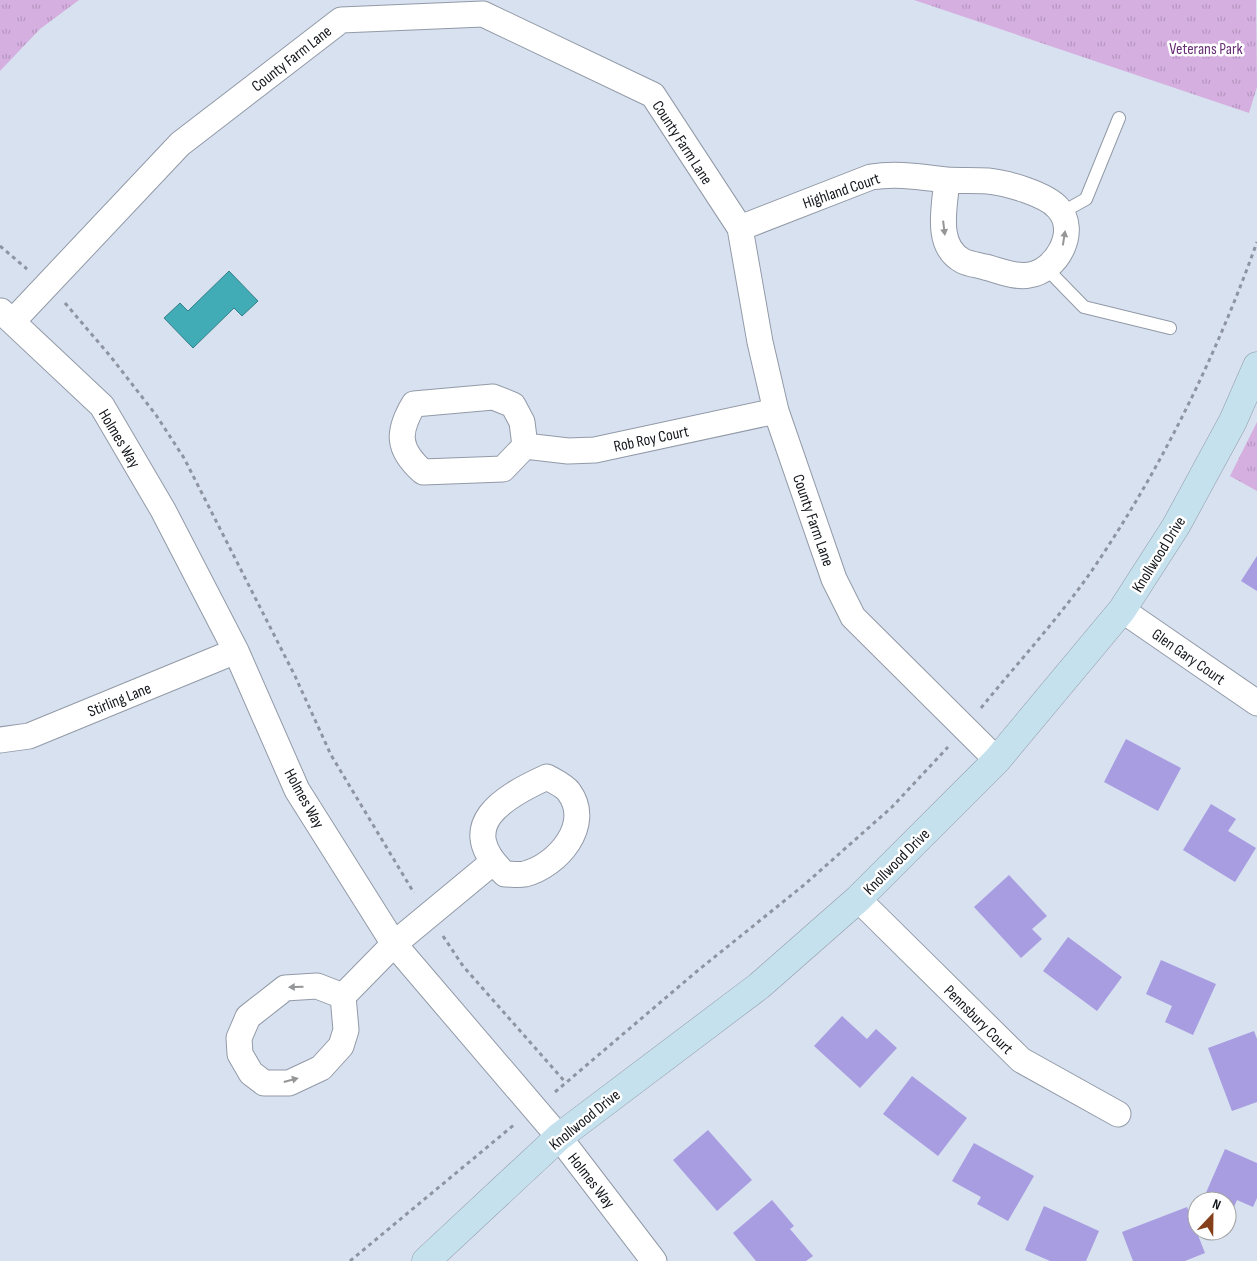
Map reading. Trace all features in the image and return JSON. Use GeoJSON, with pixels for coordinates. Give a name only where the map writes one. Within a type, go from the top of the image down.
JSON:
{"type":"FeatureCollection","features":[{"type":"Feature","properties":{"kind":"street","name":"County Farm Lane"},"geometry":{"type":"LineString","coordinates":[[7,315],[46,286],[180,144],[341,20],[483,14],[652,95],[740,228],[760,342],[776,410],[834,579],[853,617],[997,760]]}},
{"type":"Feature","properties":{"kind":"street","name":"Highland Court"},"geometry":{"type":"LineString","coordinates":[[740,228],[871,177],[891,174],[947,180],[990,181],[1025,191],[1052,202],[1061,212]]}},
{"type":"Feature","properties":{"kind":"street"},"geometry":{"type":"LineString","coordinates":[[947,180],[943,224],[946,240],[954,254],[963,261],[1020,276],[1030,275],[1046,268],[1055,260],[1064,244],[1065,227],[1064,217],[1061,212]]}},
{"type":"Feature","properties":{"kind":"street","name":"Holmes Way"},"geometry":{"type":"LineString","coordinates":[[7,315],[102,406],[163,510],[236,651],[297,790],[394,944],[559,1137],[654,1261]]}},
{"type":"Feature","properties":{"kind":"street","name":"Knollwood Drive"},"geometry":{"type":"LineString","coordinates":[[426,1261],[559,1137],[759,986],[858,899],[997,760],[1122,610],[1176,526],[1233,421],[1257,366]]}},
{"type":"Feature","properties":{"kind":"street"},"geometry":{"type":"LineString","coordinates":[[493,397],[513,405],[522,422],[525,446],[503,469],[423,472],[410,460],[403,444],[403,422],[414,404],[493,397]]}},
{"type":"Feature","properties":{"kind":"street","name":"Rob Roy Court"},"geometry":{"type":"LineString","coordinates":[[525,446],[568,451],[595,450],[776,410]]}},
{"type":"Feature","properties":{"kind":"street","name":"Glen Gary Court"},"geometry":{"type":"LineString","coordinates":[[1122,610],[1257,703]]}},
{"type":"Feature","properties":{"kind":"street","name":"Stirling Lane"},"geometry":{"type":"LineString","coordinates":[[0,740],[29,736],[236,651]]}},
{"type":"Feature","properties":{"kind":"street"},"geometry":{"type":"LineString","coordinates":[[343,996],[317,986],[286,988],[248,1017],[239,1038],[240,1054],[251,1073],[264,1083],[289,1083],[321,1068],[341,1046],[346,1030],[343,996],[394,944],[493,862]]}},
{"type":"Feature","properties":{"kind":"street","name":"Pennsbury Court"},"geometry":{"type":"LineString","coordinates":[[858,899],[1022,1060],[1118,1114]]}},
{"type":"Feature","properties":{"kind":"lane"},"geometry":{"type":"LineString","coordinates":[[1061,212],[1086,199],[1119,118]]}},
{"type":"Feature","properties":{"kind":"lane"},"geometry":{"type":"LineString","coordinates":[[1046,268],[1084,307],[1170,328]]}},
{"type":"Feature","properties":{"kind":"path"},"geometry":{"type":"LineString","coordinates":[[0,246],[70,308],[156,415],[184,458],[295,676],[331,755],[394,864],[463,966],[566,1083],[350,1261]]}},
{"type":"Feature","properties":{"kind":"green space"},"geometry":{"type":"Polygon","coordinates":[[[0,0],[79,0],[40,29],[0,71],[0,0]]]}},
{"type":"Feature","properties":{"kind":"green space","name":"Veterans Park"},"geometry":{"type":"Polygon","coordinates":[[[914,0],[1256,0],[1257,87],[1249,113],[914,0]]]}},
{"type":"Feature","properties":{"kind":"green space"},"geometry":{"type":"Polygon","coordinates":[[[1257,422],[1257,491],[1230,476],[1257,422]]]}},
{"type":"Feature","properties":{"kind":"water"},"geometry":{"type":"Polygon","coordinates":[[[229,271],[258,301],[242,316],[234,308],[193,348],[164,318],[180,303],[188,311],[229,271]]]}},
{"type":"Feature","properties":{"kind":"building"},"geometry":{"type":"Polygon","coordinates":[[[1257,556],[1257,591],[1241,581],[1257,556]]]}},
{"type":"Feature","properties":{"kind":"building"},"geometry":{"type":"Polygon","coordinates":[[[1126,739],[1181,768],[1158,811],[1104,782],[1126,739]]]}},
{"type":"Feature","properties":{"kind":"building"},"geometry":{"type":"Polygon","coordinates":[[[1211,804],[1236,819],[1228,831],[1256,848],[1235,882],[1183,850],[1211,804]]]}},
{"type":"Feature","properties":{"kind":"building"},"geometry":{"type":"Polygon","coordinates":[[[1009,875],[1047,916],[1032,929],[1042,939],[1021,958],[974,907],[1009,875]]]}},
{"type":"Feature","properties":{"kind":"building"},"geometry":{"type":"Polygon","coordinates":[[[1068,937],[1122,977],[1097,1011],[1043,971],[1068,937]]]}},
{"type":"Feature","properties":{"kind":"building"},"geometry":{"type":"Polygon","coordinates":[[[1161,960],[1216,984],[1193,1035],[1165,1022],[1172,1006],[1146,994],[1161,960]]]}},
{"type":"Feature","properties":{"kind":"building"},"geometry":{"type":"Polygon","coordinates":[[[842,1016],[867,1039],[876,1029],[897,1048],[860,1088],[814,1046],[842,1016]]]}},
{"type":"Feature","properties":{"kind":"building"},"geometry":{"type":"Polygon","coordinates":[[[1254,1031],[1257,1039],[1257,1102],[1232,1111],[1208,1048],[1254,1031]]]}},
{"type":"Feature","properties":{"kind":"building"},"geometry":{"type":"Polygon","coordinates":[[[912,1076],[967,1118],[938,1156],[883,1114],[912,1076]]]}},
{"type":"Feature","properties":{"kind":"building"},"geometry":{"type":"Polygon","coordinates":[[[708,1130],[752,1180],[717,1211],[673,1160],[708,1130]]]}},
{"type":"Feature","properties":{"kind":"building"},"geometry":{"type":"Polygon","coordinates":[[[974,1143],[1034,1176],[1008,1221],[977,1204],[981,1197],[952,1181],[974,1143]]]}},
{"type":"Feature","properties":{"kind":"building"},"geometry":{"type":"Polygon","coordinates":[[[1225,1149],[1257,1163],[1257,1198],[1253,1207],[1237,1200],[1237,1191],[1207,1191],[1225,1149]]]}},
{"type":"Feature","properties":{"kind":"building"},"geometry":{"type":"Polygon","coordinates":[[[772,1200],[794,1226],[790,1229],[813,1256],[806,1261],[756,1261],[733,1233],[772,1200]]]}},
{"type":"Feature","properties":{"kind":"building"},"geometry":{"type":"Polygon","coordinates":[[[1044,1206],[1099,1231],[1086,1261],[1050,1261],[1025,1250],[1044,1206]]]}},
{"type":"Feature","properties":{"kind":"building"},"geometry":{"type":"Polygon","coordinates":[[[1187,1207],[1187,1241],[1200,1241],[1205,1253],[1185,1261],[1133,1261],[1122,1232],[1187,1207]]]}}]}
